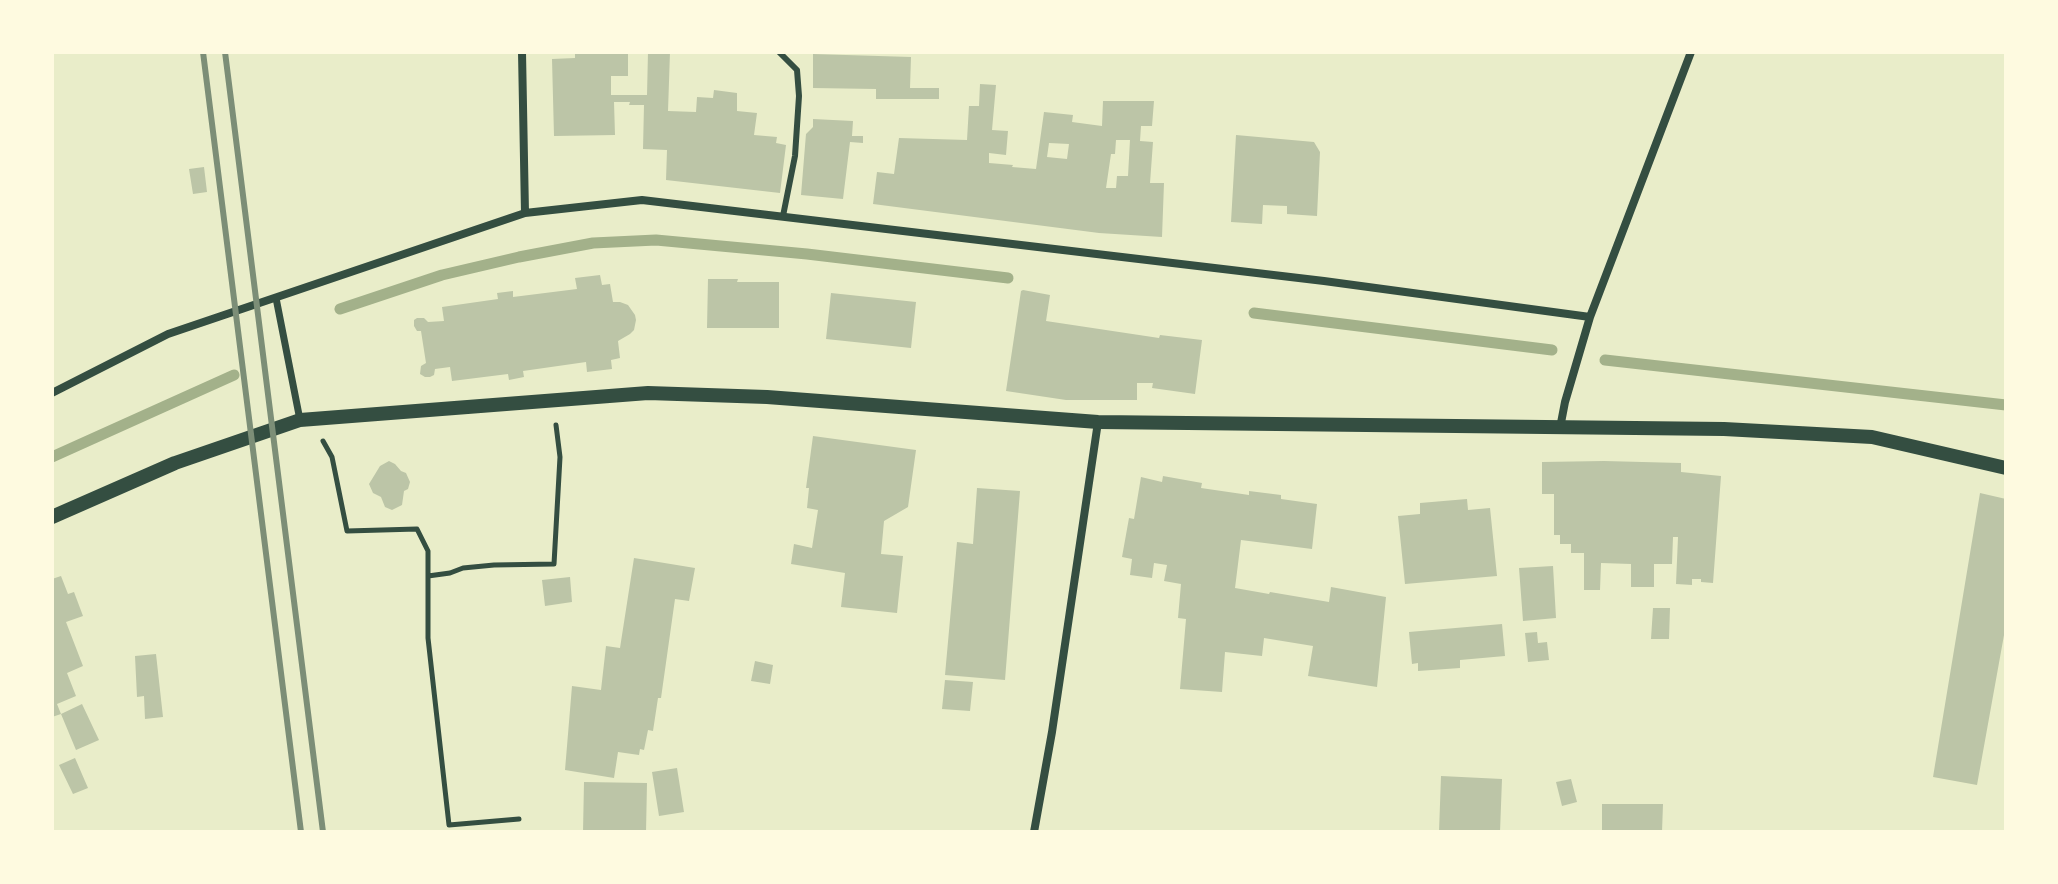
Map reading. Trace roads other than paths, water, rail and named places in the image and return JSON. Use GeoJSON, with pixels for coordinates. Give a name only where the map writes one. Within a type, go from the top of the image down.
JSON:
{"type":"FeatureCollection","features":[{"type":"Feature","properties":{"kind":"street"},"geometry":{"type":"LineString","coordinates":[[522,52],[525,213]]}},
{"type":"Feature","properties":{"kind":"street"},"geometry":{"type":"LineString","coordinates":[[1560,428],[1590,317],[1691,52]]}},
{"type":"Feature","properties":{"kind":"street"},"geometry":{"type":"LineString","coordinates":[[52,393],[168,334],[525,213],[642,200],[1324,281],[1590,317]]}},
{"type":"Feature","properties":{"kind":"street"},"geometry":{"type":"LineString","coordinates":[[276,298],[306,419]]}},
{"type":"Feature","properties":{"kind":"street"},"geometry":{"type":"LineString","coordinates":[[52,517],[175,463],[306,419],[648,393],[767,397],[1098,422],[1724,429],[1872,437],[2006,468]]}},
{"type":"Feature","properties":{"kind":"street"},"geometry":{"type":"LineString","coordinates":[[1034,832],[1098,422]]}},
{"type":"Feature","properties":{"kind":"lane"},"geometry":{"type":"LineString","coordinates":[[779,52],[797,70],[799,96],[795,156],[783,216]]}},
{"type":"Feature","properties":{"kind":"waterway"},"geometry":{"type":"LineString","coordinates":[[340,309],[442,275],[519,257],[593,243],[656,240],[1008,278]]}},
{"type":"Feature","properties":{"kind":"waterway"},"geometry":{"type":"LineString","coordinates":[[1254,313],[1552,350]]}},
{"type":"Feature","properties":{"kind":"waterway"},"geometry":{"type":"LineString","coordinates":[[1605,360],[2006,405]]}},
{"type":"Feature","properties":{"kind":"waterway"},"geometry":{"type":"LineString","coordinates":[[52,457],[234,375]]}},
{"type":"Feature","properties":{"kind":"railway"},"geometry":{"type":"LineString","coordinates":[[203,52],[301,832]]}},
{"type":"Feature","properties":{"kind":"railway"},"geometry":{"type":"LineString","coordinates":[[225,52],[323,832]]}}]}
